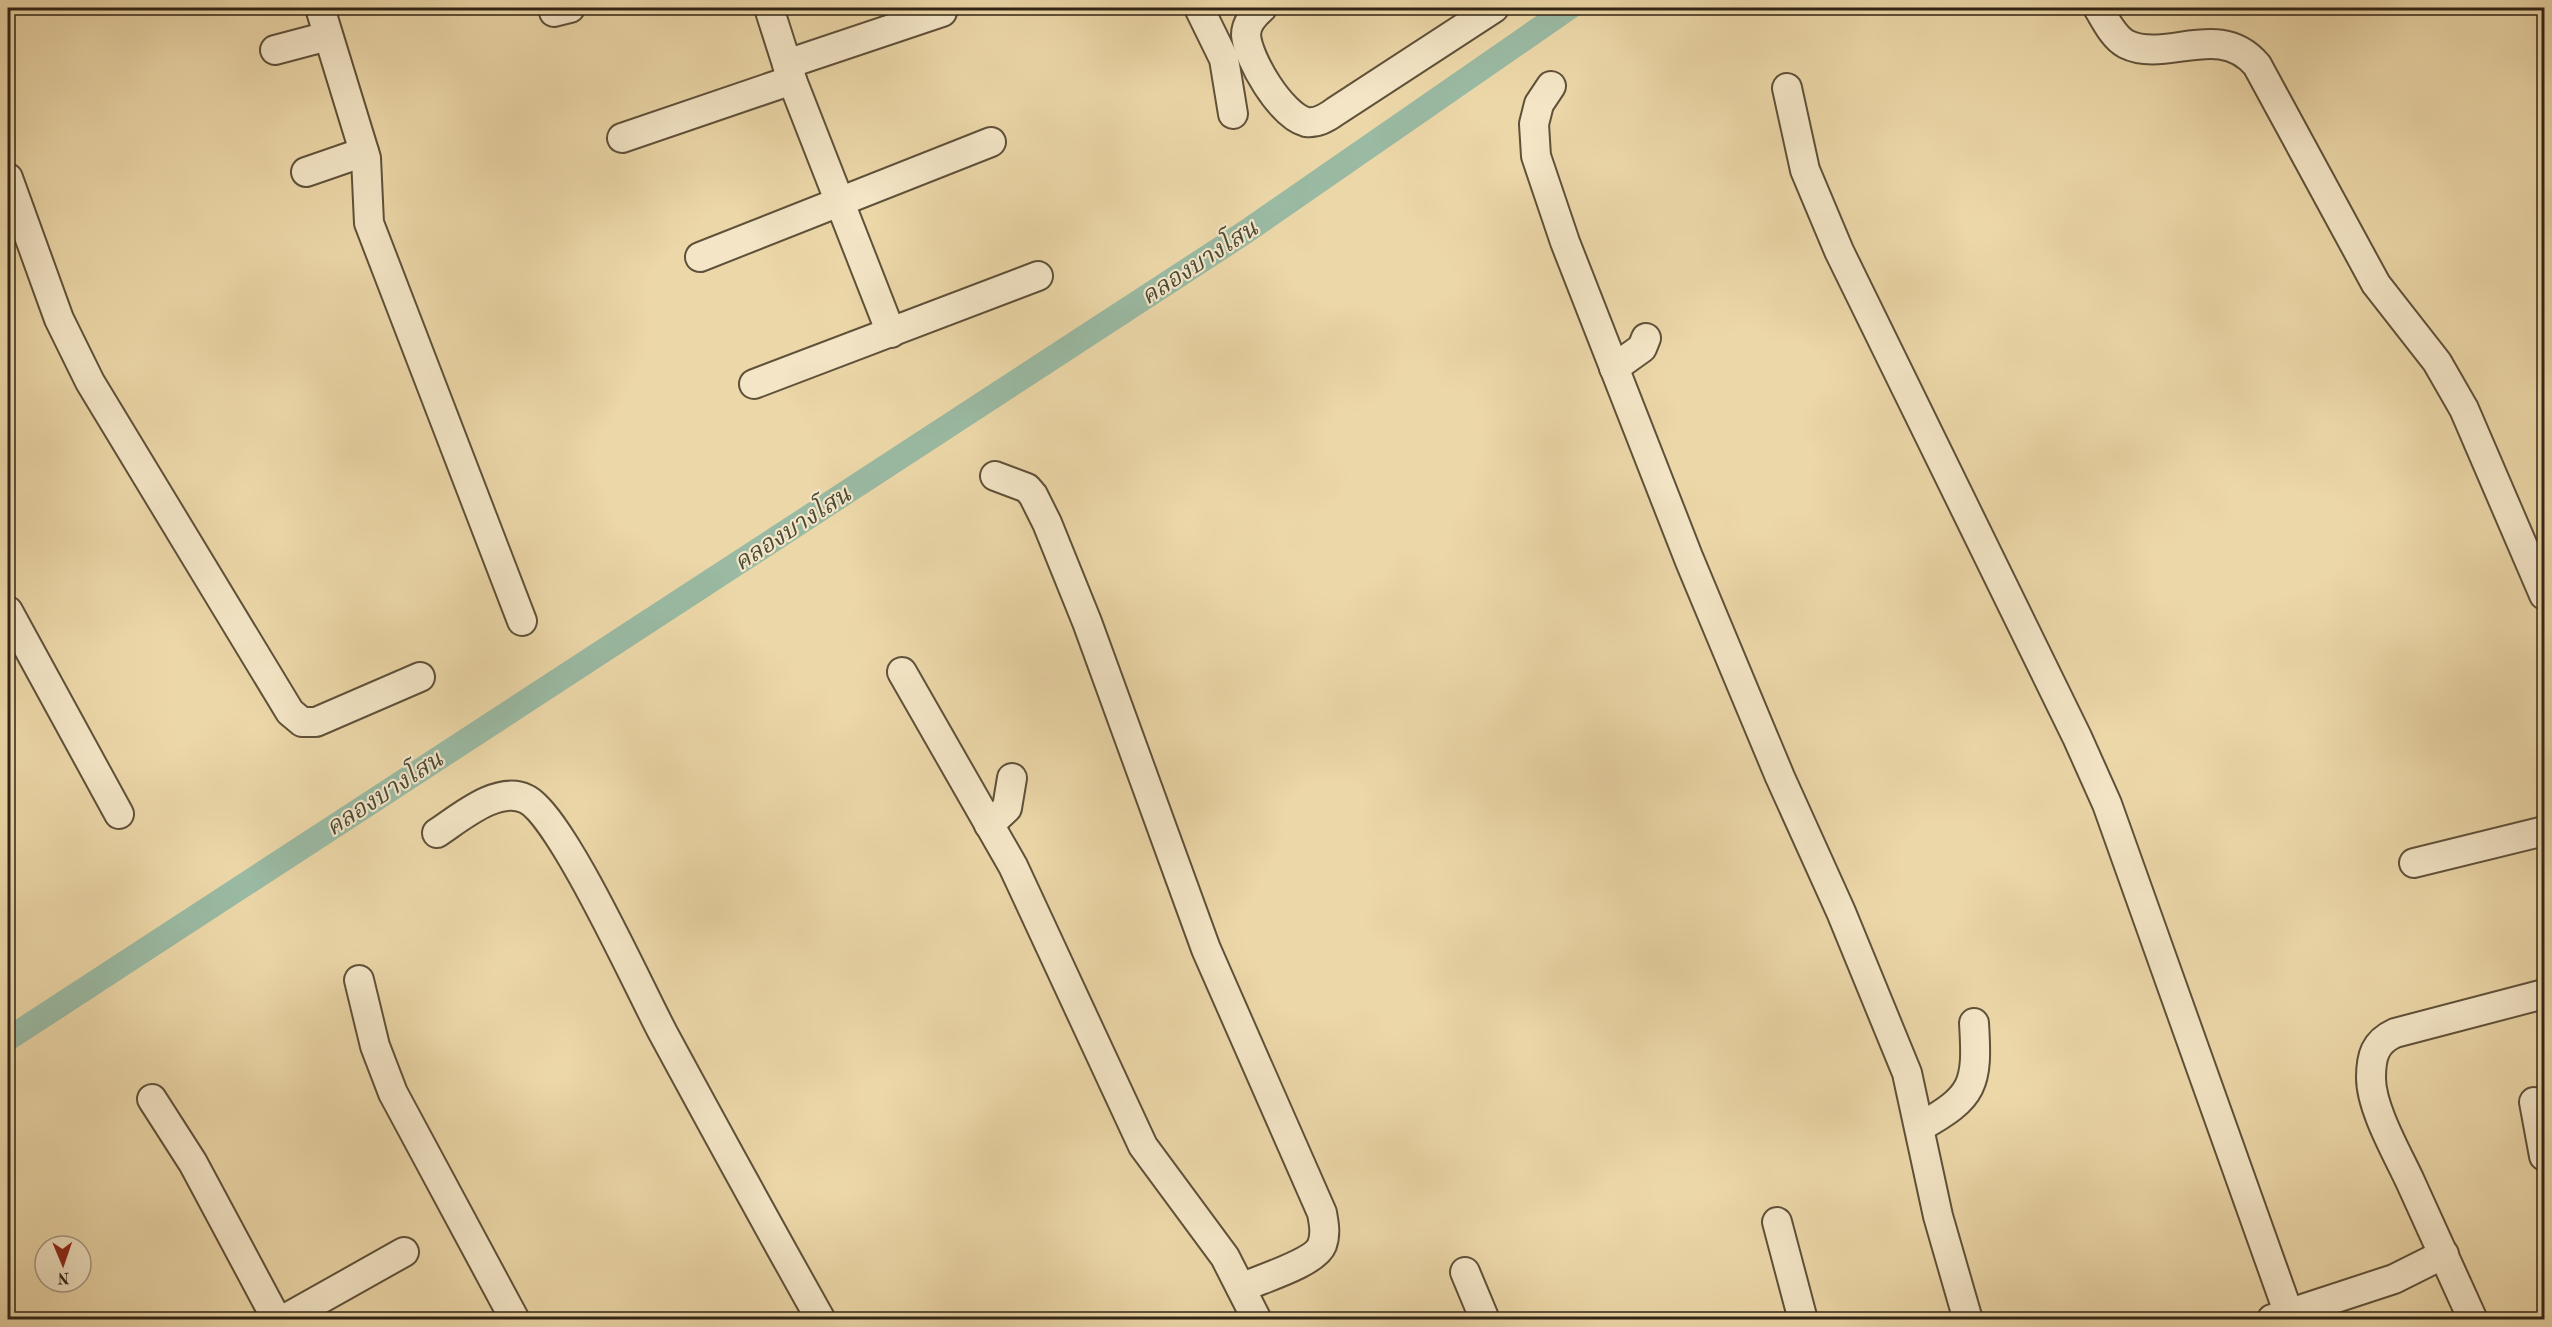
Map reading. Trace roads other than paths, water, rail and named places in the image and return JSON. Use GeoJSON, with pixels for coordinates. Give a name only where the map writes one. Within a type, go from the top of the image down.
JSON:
{"type":"FeatureCollection","features":[{"type":"Feature","properties":{"kind":"street"},"geometry":{"type":"LineString","coordinates":[[320,8],[364,152],[369,222],[522,621]]}},
{"type":"Feature","properties":{"kind":"street"},"geometry":{"type":"LineString","coordinates":[[769,8],[790,72],[891,333]]}},
{"type":"Feature","properties":{"kind":"street"},"geometry":{"type":"LineString","coordinates":[[1199,8],[1224,58],[1233,114]]}},
{"type":"Feature","properties":{"kind":"street"},"geometry":{"type":"LineString","coordinates":[[1262,8],[1250,20],[1246,35],[1251,52],[1269,88],[1295,117],[1309,122],[1330,116],[1494,8]]}},
{"type":"Feature","properties":{"kind":"street"},"geometry":{"type":"LineString","coordinates":[[2098,8],[2112,30],[2125,43],[2142,48],[2210,43],[2230,46],[2248,54],[2257,65],[2376,284],[2437,362],[2464,409],[2544,591]]}},
{"type":"Feature","properties":{"kind":"street"},"geometry":{"type":"LineString","coordinates":[[622,138],[942,12]]}},
{"type":"Feature","properties":{"kind":"street"},"geometry":{"type":"LineString","coordinates":[[275,50],[328,36]]}},
{"type":"Feature","properties":{"kind":"street"},"geometry":{"type":"LineString","coordinates":[[1551,86],[1539,104],[1534,124],[1536,156],[1565,242],[1693,569],[1907,1073],[1938,1216],[1968,1320]]}},
{"type":"Feature","properties":{"kind":"street"},"geometry":{"type":"LineString","coordinates":[[1786,88],[1805,170],[1839,251],[2077,737],[2107,804],[2284,1318],[2394,1278],[2444,1254]]}},
{"type":"Feature","properties":{"kind":"street"},"geometry":{"type":"LineString","coordinates":[[700,257],[991,142]]}},
{"type":"Feature","properties":{"kind":"street"},"geometry":{"type":"LineString","coordinates":[[306,172],[364,152]]}},
{"type":"Feature","properties":{"kind":"street"},"geometry":{"type":"LineString","coordinates":[[8,178],[59,320],[90,382],[290,712],[302,722],[316,722],[420,677]]}},
{"type":"Feature","properties":{"kind":"street"},"geometry":{"type":"LineString","coordinates":[[754,384],[1038,276]]}},
{"type":"Feature","properties":{"kind":"street"},"geometry":{"type":"LineString","coordinates":[[1614,368],[1642,348],[1646,338]]}},
{"type":"Feature","properties":{"kind":"street"},"geometry":{"type":"LineString","coordinates":[[995,476],[1027,488],[1047,523],[1087,622],[1206,949],[1322,1213],[1325,1229],[1322,1246],[1311,1258],[1241,1288]]}},
{"type":"Feature","properties":{"kind":"street"},"geometry":{"type":"LineString","coordinates":[[8,611],[119,814]]}},
{"type":"Feature","properties":{"kind":"street"},"geometry":{"type":"LineString","coordinates":[[902,672],[1013,867],[1143,1146],[1225,1257],[1257,1320]]}},
{"type":"Feature","properties":{"kind":"street"},"geometry":{"type":"LineString","coordinates":[[989,825],[1006,808],[1012,778]]}},
{"type":"Feature","properties":{"kind":"street"},"geometry":{"type":"LineString","coordinates":[[437,833],[494,799],[510,795],[525,798],[539,807],[566,847],[667,1040],[821,1320]]}},
{"type":"Feature","properties":{"kind":"street"},"geometry":{"type":"LineString","coordinates":[[2414,863],[2544,831]]}},
{"type":"Feature","properties":{"kind":"street"},"geometry":{"type":"LineString","coordinates":[[359,980],[375,1046],[393,1093],[515,1320]]}},
{"type":"Feature","properties":{"kind":"street"},"geometry":{"type":"LineString","coordinates":[[2474,1320],[2393,1146],[2374,1096],[2371,1078],[2374,1050],[2382,1039],[2395,1033],[2544,994]]}},
{"type":"Feature","properties":{"kind":"street"},"geometry":{"type":"LineString","coordinates":[[1920,1127],[1949,1111],[1963,1098],[1971,1084],[1976,1069],[1974,1023]]}},
{"type":"Feature","properties":{"kind":"street"},"geometry":{"type":"LineString","coordinates":[[152,1099],[193,1163],[277,1320]]}},
{"type":"Feature","properties":{"kind":"street"},"geometry":{"type":"LineString","coordinates":[[2534,1102],[2544,1156]]}},
{"type":"Feature","properties":{"kind":"street"},"geometry":{"type":"LineString","coordinates":[[1777,1222],[1803,1320]]}},
{"type":"Feature","properties":{"kind":"street"},"geometry":{"type":"LineString","coordinates":[[283,1320],[404,1252]]}},
{"type":"Feature","properties":{"kind":"street"},"geometry":{"type":"LineString","coordinates":[[1464,1272],[1485,1320]]}},
{"type":"Feature","properties":{"kind":"waterway","name":"คลองบางโสน"},"geometry":{"type":"LineString","coordinates":[[8,1039],[1244,233],[1569,8]]}}]}
